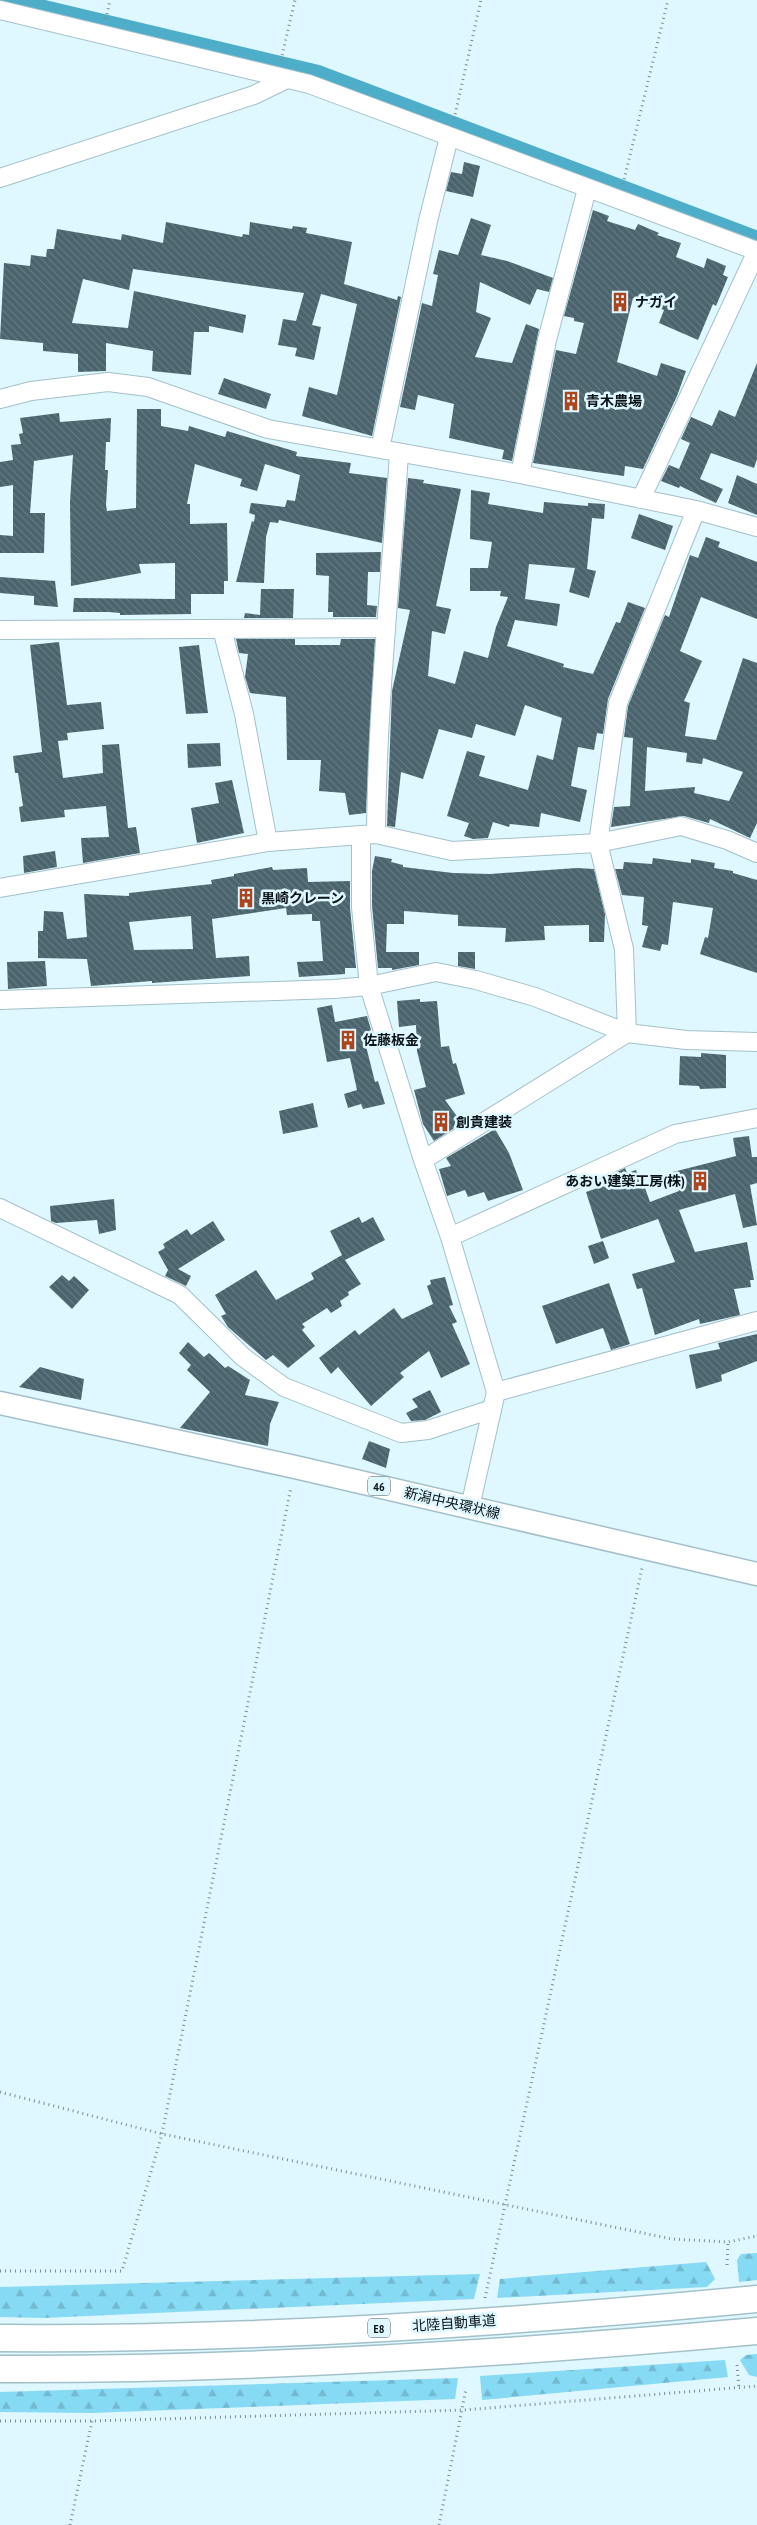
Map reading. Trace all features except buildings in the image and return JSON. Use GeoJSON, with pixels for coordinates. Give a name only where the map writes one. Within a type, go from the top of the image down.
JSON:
{"type":"FeatureCollection","features":[{"type":"Feature","properties":{"kind":"highway","name":"北陸自動車道"},"geometry":{"type":"LineString","coordinates":[[0,2338],[293,2333],[627,2312],[757,2299]]}},
{"type":"Feature","properties":{"kind":"highway"},"geometry":{"type":"LineString","coordinates":[[0,2369],[142,2369],[300,2364],[624,2343],[757,2331]]}},
{"type":"Feature","properties":{"kind":"main road","name":"新潟中央環状線"},"geometry":{"type":"LineString","coordinates":[[0,1403],[295,1467],[757,1574]]}},
{"type":"Feature","properties":{"kind":"street"},"geometry":{"type":"LineString","coordinates":[[0,10],[309,84],[757,251],[641,499]]}},
{"type":"Feature","properties":{"kind":"street"},"geometry":{"type":"LineString","coordinates":[[0,178],[254,95],[281,78]]}},
{"type":"Feature","properties":{"kind":"street"},"geometry":{"type":"LineString","coordinates":[[380,449],[428,222],[450,137]]}},
{"type":"Feature","properties":{"kind":"street"},"geometry":{"type":"LineString","coordinates":[[520,474],[547,340],[587,189]]}},
{"type":"Feature","properties":{"kind":"street"},"geometry":{"type":"LineString","coordinates":[[0,399],[31,391],[108,382],[148,387],[268,429],[520,474],[696,510],[757,527]]}},
{"type":"Feature","properties":{"kind":"street"},"geometry":{"type":"LineString","coordinates":[[399,453],[376,794],[369,834],[361,907],[369,986],[423,1160],[450,1238],[494,1401],[470,1507]]}},
{"type":"Feature","properties":{"kind":"street"},"geometry":{"type":"LineString","coordinates":[[627,1032],[624,949],[598,843],[618,703],[696,510]]}},
{"type":"Feature","properties":{"kind":"street"},"geometry":{"type":"LineString","coordinates":[[0,630],[386,628]]}},
{"type":"Feature","properties":{"kind":"street"},"geometry":{"type":"LineString","coordinates":[[222,629],[244,714],[268,842]]}},
{"type":"Feature","properties":{"kind":"street"},"geometry":{"type":"LineString","coordinates":[[0,888],[268,842],[369,834],[452,851],[598,843],[680,826],[727,840],[757,853]]}},
{"type":"Feature","properties":{"kind":"street"},"geometry":{"type":"LineString","coordinates":[[0,1000],[369,986],[436,972],[476,980],[536,997],[627,1032],[686,1040],[757,1042]]}},
{"type":"Feature","properties":{"kind":"street"},"geometry":{"type":"LineString","coordinates":[[423,1160],[627,1032]]}},
{"type":"Feature","properties":{"kind":"street"},"geometry":{"type":"LineString","coordinates":[[450,1238],[675,1134],[757,1118]]}},
{"type":"Feature","properties":{"kind":"street"},"geometry":{"type":"LineString","coordinates":[[0,1208],[180,1295],[242,1357],[284,1387],[401,1433],[428,1430],[494,1401],[757,1321]]}},
{"type":"Feature","properties":{"kind":"path"},"geometry":{"type":"LineString","coordinates":[[281,78],[295,0]]}},
{"type":"Feature","properties":{"kind":"path"},"geometry":{"type":"LineString","coordinates":[[450,137],[481,0]]}},
{"type":"Feature","properties":{"kind":"path"},"geometry":{"type":"LineString","coordinates":[[619,199],[668,0]]}},
{"type":"Feature","properties":{"kind":"path"},"geometry":{"type":"LineString","coordinates":[[0,2271],[122,2271],[162,2134],[295,1467]]}},
{"type":"Feature","properties":{"kind":"path"},"geometry":{"type":"LineString","coordinates":[[485,2298],[646,1548]]}},
{"type":"Feature","properties":{"kind":"path"},"geometry":{"type":"LineString","coordinates":[[0,2092],[162,2134],[672,2239],[728,2242],[757,2236]]}},
{"type":"Feature","properties":{"kind":"path"},"geometry":{"type":"LineString","coordinates":[[727,2265],[728,2242]]}},
{"type":"Feature","properties":{"kind":"path"},"geometry":{"type":"LineString","coordinates":[[737,2365],[739,2388]]}},
{"type":"Feature","properties":{"kind":"path"},"geometry":{"type":"LineString","coordinates":[[0,2421],[92,2421],[464,2410],[757,2386]]}},
{"type":"Feature","properties":{"kind":"path"},"geometry":{"type":"LineString","coordinates":[[439,2525],[464,2410],[466,2389]]}},
{"type":"Feature","properties":{"kind":"path"},"geometry":{"type":"LineString","coordinates":[[70,2525],[92,2421]]}},
{"type":"Feature","properties":{"kind":"green space"},"geometry":{"type":"Polygon","coordinates":[[[757,2253],[757,2280],[739,2282],[737,2260],[741,2254],[757,2253]]]}},
{"type":"Feature","properties":{"kind":"green space"},"geometry":{"type":"Polygon","coordinates":[[[706,2262],[715,2279],[707,2287],[497,2298],[500,2279],[706,2262]]]}},
{"type":"Feature","properties":{"kind":"green space"},"geometry":{"type":"Polygon","coordinates":[[[480,2274],[474,2299],[43,2318],[0,2317],[0,2287],[480,2274]]]}},
{"type":"Feature","properties":{"kind":"green space"},"geometry":{"type":"Polygon","coordinates":[[[757,2354],[757,2377],[749,2375],[740,2360],[746,2355],[757,2354]]]}},
{"type":"Feature","properties":{"kind":"green space"},"geometry":{"type":"Polygon","coordinates":[[[725,2360],[728,2377],[482,2400],[480,2376],[725,2360]]]}},
{"type":"Feature","properties":{"kind":"green space"},"geometry":{"type":"Polygon","coordinates":[[[458,2378],[455,2399],[91,2413],[0,2412],[0,2392],[458,2378]]]}},
{"type":"Feature","properties":{"kind":"waterway"},"geometry":{"type":"LineString","coordinates":[[2,0],[318,75],[757,241]]}},
{"type":"Feature","properties":{"kind":"place","name":"ナガイ"},"geometry":{"type":"Point","coordinates":[620,302]}},
{"type":"Feature","properties":{"kind":"place","name":"青木農場"},"geometry":{"type":"Point","coordinates":[571,401]}},
{"type":"Feature","properties":{"kind":"place","name":"黒崎クレーン"},"geometry":{"type":"Point","coordinates":[246,898]}},
{"type":"Feature","properties":{"kind":"place","name":"佐藤板金"},"geometry":{"type":"Point","coordinates":[348,1040]}},
{"type":"Feature","properties":{"kind":"place","name":"創貴建装"},"geometry":{"type":"Point","coordinates":[441,1122]}},
{"type":"Feature","properties":{"kind":"place","name":"あおい建築工房(株)"},"geometry":{"type":"Point","coordinates":[700,1181]}}]}
